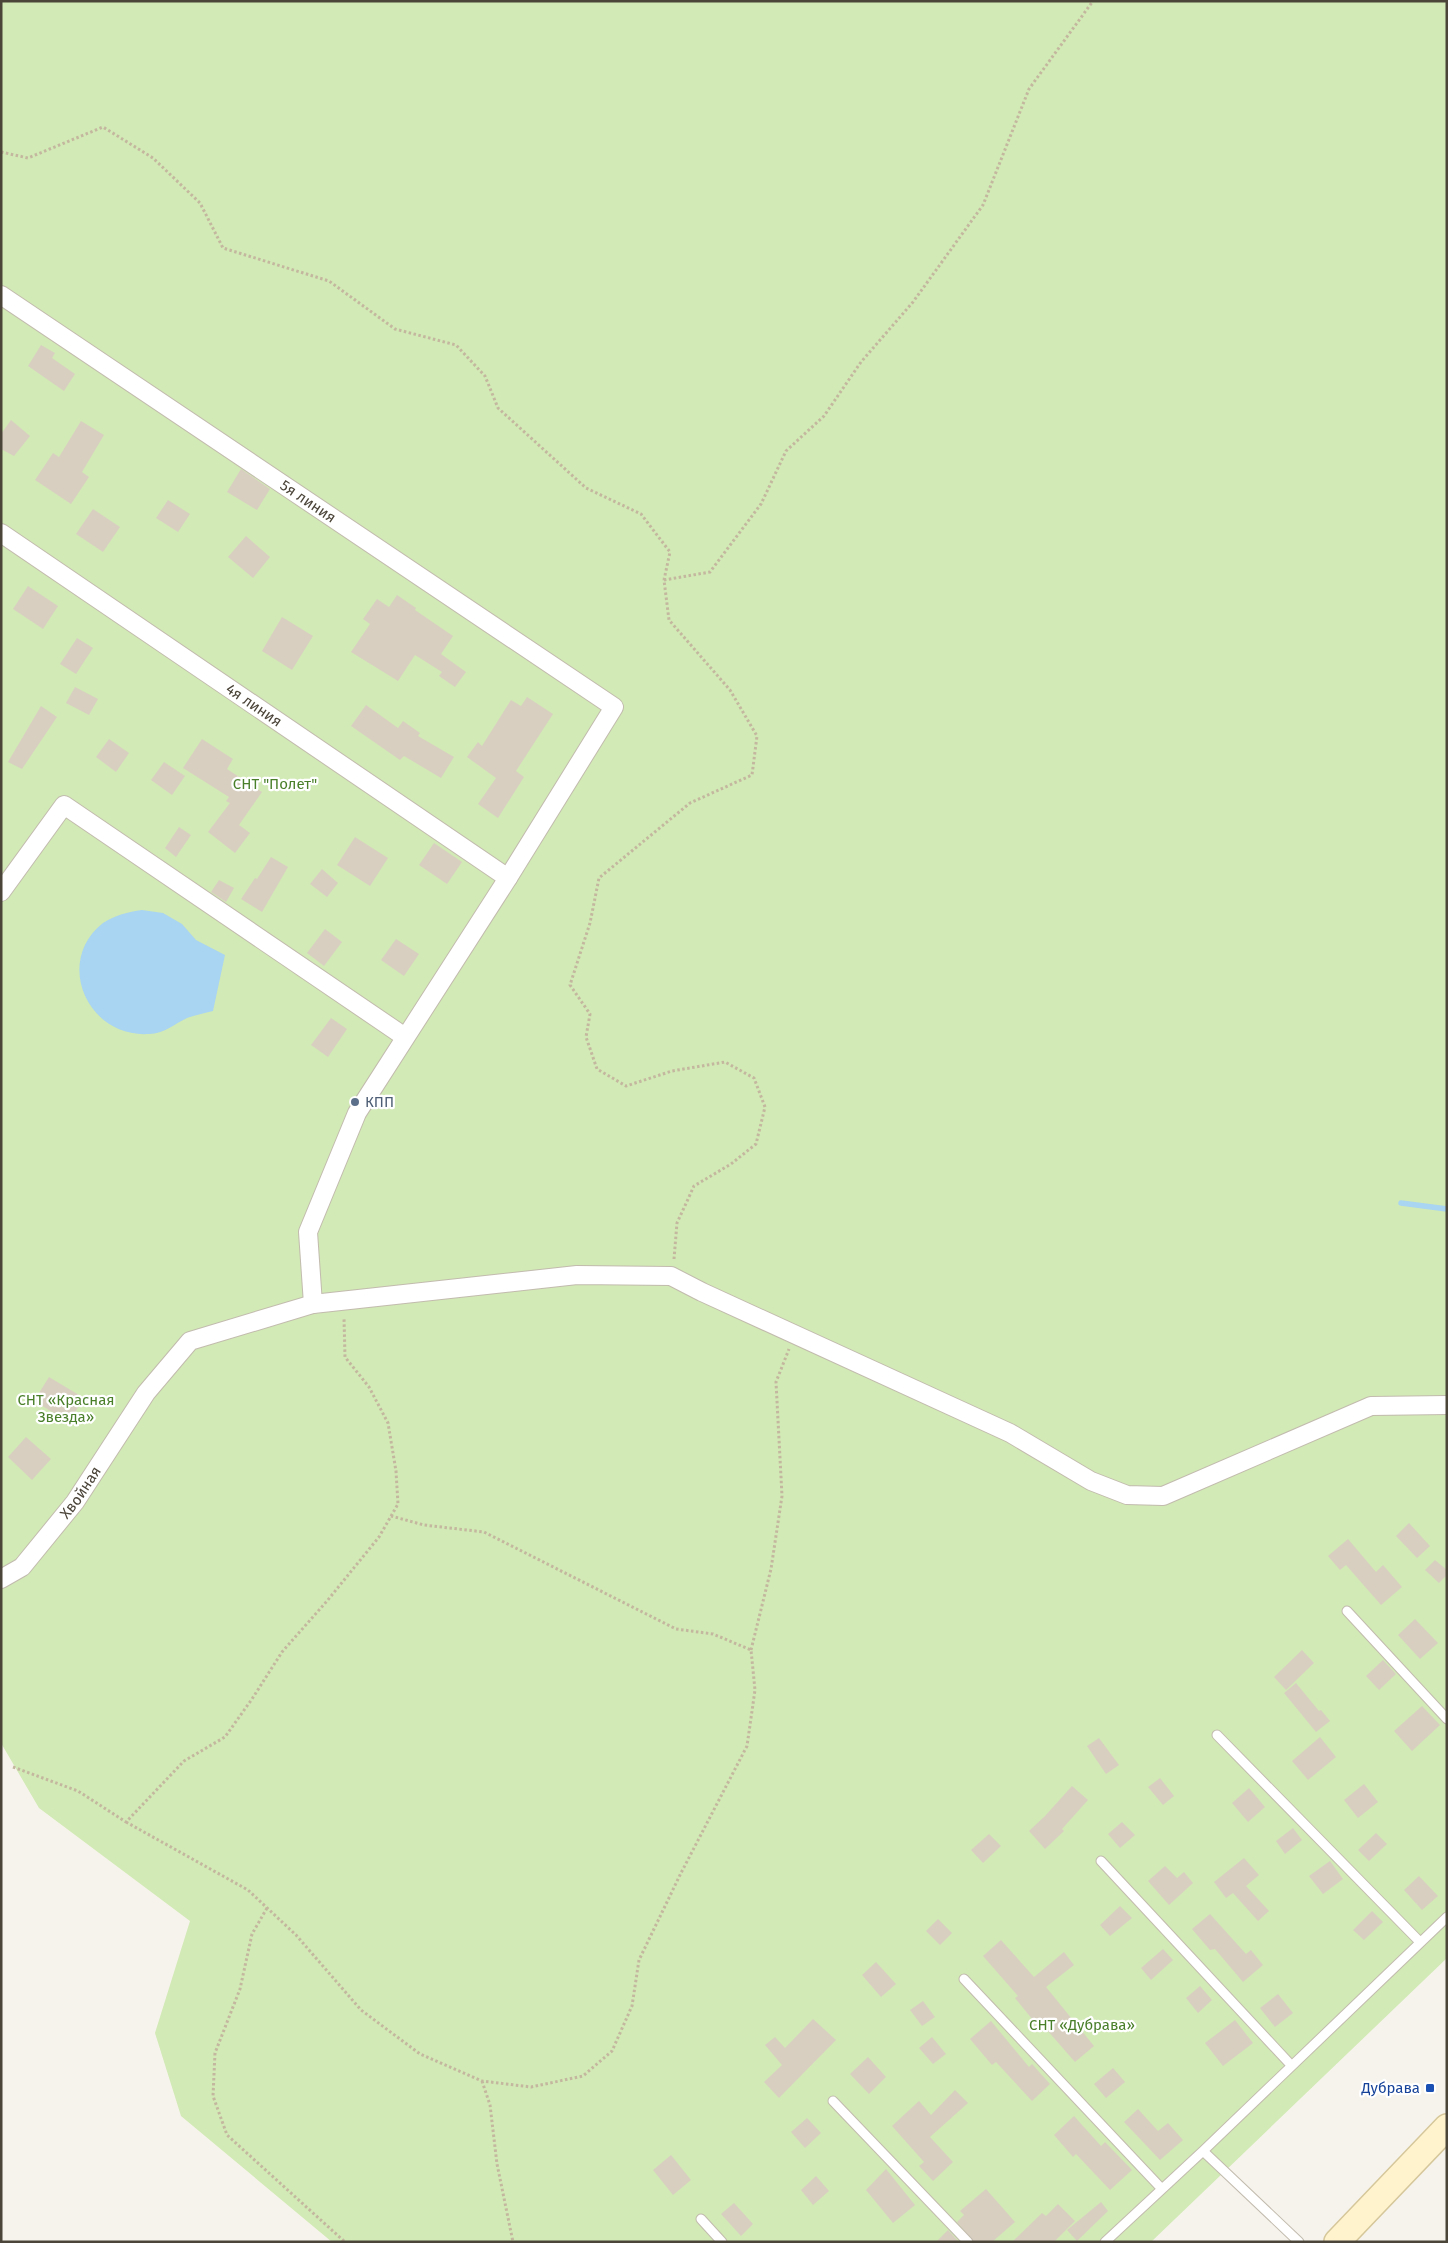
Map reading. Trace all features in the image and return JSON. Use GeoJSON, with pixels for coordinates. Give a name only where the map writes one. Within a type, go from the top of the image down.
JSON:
{"type":"FeatureCollection","features":[{"type":"Feature","properties":{"kind":"main road"},"geometry":{"type":"LineString","coordinates":[[1337,2242],[1447,2127]]}},
{"type":"Feature","properties":{"kind":"street","name":"5я линия"},"geometry":{"type":"LineString","coordinates":[[1,295],[614,707],[508,878]]}},
{"type":"Feature","properties":{"kind":"street","name":"4я линия"},"geometry":{"type":"LineString","coordinates":[[1,533],[508,878]]}},
{"type":"Feature","properties":{"kind":"street"},"geometry":{"type":"LineString","coordinates":[[1,892],[64,806],[406,1038]]}},
{"type":"Feature","properties":{"kind":"street"},"geometry":{"type":"LineString","coordinates":[[314,1304],[308,1232],[356,1113],[508,878]]}},
{"type":"Feature","properties":{"kind":"street","name":"Хвойная"},"geometry":{"type":"LineString","coordinates":[[1,1579],[22,1567],[75,1502],[146,1393],[190,1341],[314,1304],[577,1275],[671,1276]]}},
{"type":"Feature","properties":{"kind":"street"},"geometry":{"type":"LineString","coordinates":[[671,1276],[1010,1433],[1091,1481],[1127,1495],[1164,1496],[1372,1406],[1447,1405]]}},
{"type":"Feature","properties":{"kind":"lane"},"geometry":{"type":"LineString","coordinates":[[1346,1611],[1447,1719]]}},
{"type":"Feature","properties":{"kind":"lane"},"geometry":{"type":"LineString","coordinates":[[1217,1736],[1420,1942]]}},
{"type":"Feature","properties":{"kind":"lane"},"geometry":{"type":"LineString","coordinates":[[1101,1861],[1291,2065]]}},
{"type":"Feature","properties":{"kind":"lane"},"geometry":{"type":"LineString","coordinates":[[1105,2242],[1203,2151],[1447,1917]]}},
{"type":"Feature","properties":{"kind":"lane"},"geometry":{"type":"LineString","coordinates":[[964,1979],[1161,2188]]}},
{"type":"Feature","properties":{"kind":"lane"},"geometry":{"type":"LineString","coordinates":[[833,2101],[968,2242]]}},
{"type":"Feature","properties":{"kind":"lane"},"geometry":{"type":"LineString","coordinates":[[1203,2151],[1299,2242]]}},
{"type":"Feature","properties":{"kind":"lane"},"geometry":{"type":"LineString","coordinates":[[701,2219],[722,2242]]}},
{"type":"Feature","properties":{"kind":"path"},"geometry":{"type":"LineString","coordinates":[[664,580],[710,572],[761,504],[786,451],[824,416],[861,362],[913,302],[983,205],[1029,89],[1093,1]]}},
{"type":"Feature","properties":{"kind":"path"},"geometry":{"type":"LineString","coordinates":[[1,152],[28,158],[103,127],[153,158],[200,203],[223,248],[329,281],[395,329],[456,345],[486,376],[498,408],[505,415],[586,488],[641,514],[670,552],[664,580],[669,620],[730,690],[757,736],[752,775],[690,803],[599,878],[590,923],[570,985],[590,1014],[586,1037],[597,1069],[626,1086],[672,1071],[725,1062],[754,1078],[765,1107],[756,1144],[731,1164],[694,1186],[677,1223],[671,1276]]}},
{"type":"Feature","properties":{"kind":"path"},"geometry":{"type":"LineString","coordinates":[[126,1822],[184,1761],[225,1737],[282,1652],[327,1601],[379,1537],[398,1504],[396,1471],[388,1423],[370,1387],[345,1357],[343,1325],[347,1300]]}},
{"type":"Feature","properties":{"kind":"path"},"geometry":{"type":"LineString","coordinates":[[13,1768],[78,1791],[126,1822],[248,1890],[296,1935],[361,2010],[420,2054],[482,2081],[531,2087],[583,2076],[612,2051],[632,2006],[639,1960],[681,1873],[747,1746],[755,1690],[751,1650],[771,1569],[782,1496],[776,1382],[795,1335]]}},
{"type":"Feature","properties":{"kind":"path"},"geometry":{"type":"LineString","coordinates":[[391,1516],[424,1525],[484,1532],[676,1629],[713,1634],[751,1650]]}},
{"type":"Feature","properties":{"kind":"path"},"geometry":{"type":"LineString","coordinates":[[267,1908],[252,1934],[240,1989],[215,2053],[213,2096],[227,2135],[344,2242]]}},
{"type":"Feature","properties":{"kind":"path"},"geometry":{"type":"LineString","coordinates":[[482,2081],[490,2105],[497,2164],[514,2242]]}},
{"type":"Feature","properties":{"kind":"green space"},"geometry":{"type":"Polygon","coordinates":[[[1,1],[1447,1],[1447,1958],[1151,2242],[332,2242],[181,2116],[155,2033],[190,1921],[39,1808],[1,1743],[1,1]]]}},
{"type":"Feature","properties":{"kind":"water"},"geometry":{"type":"Polygon","coordinates":[[[142,910],[163,913],[182,924],[196,940],[225,955],[213,1011],[187,1018],[164,1031],[154,1034],[127,1032],[109,1024],[94,1011],[84,994],[80,976],[81,957],[88,939],[103,923],[122,914],[142,910]]]}},
{"type":"Feature","properties":{"kind":"building"},"geometry":{"type":"Polygon","coordinates":[[[41,345],[55,353],[52,358],[75,374],[64,391],[28,366],[41,345]]]}},
{"type":"Feature","properties":{"kind":"building"},"geometry":{"type":"Polygon","coordinates":[[[11,420],[30,436],[14,456],[1,449],[1,434],[11,420]]]}},
{"type":"Feature","properties":{"kind":"building"},"geometry":{"type":"Polygon","coordinates":[[[81,421],[104,435],[82,472],[89,477],[71,504],[35,480],[53,453],[59,457],[81,421]]]}},
{"type":"Feature","properties":{"kind":"building"},"geometry":{"type":"Polygon","coordinates":[[[241,469],[270,489],[257,510],[227,492],[241,469]]]}},
{"type":"Feature","properties":{"kind":"building"},"geometry":{"type":"Polygon","coordinates":[[[168,500],[190,514],[178,532],[156,518],[168,500]]]}},
{"type":"Feature","properties":{"kind":"building"},"geometry":{"type":"Polygon","coordinates":[[[93,509],[120,527],[103,552],[76,534],[93,509]]]}},
{"type":"Feature","properties":{"kind":"building"},"geometry":{"type":"Polygon","coordinates":[[[246,536],[270,557],[253,578],[228,557],[246,536]]]}},
{"type":"Feature","properties":{"kind":"building"},"geometry":{"type":"Polygon","coordinates":[[[28,586],[58,606],[43,629],[13,609],[28,586]]]}},
{"type":"Feature","properties":{"kind":"building"},"geometry":{"type":"Polygon","coordinates":[[[397,595],[453,636],[441,654],[466,672],[455,687],[439,676],[442,672],[415,655],[398,681],[351,652],[370,624],[363,619],[377,599],[389,607],[397,595]]]}},
{"type":"Feature","properties":{"kind":"building"},"geometry":{"type":"Polygon","coordinates":[[[282,617],[313,636],[292,670],[262,651],[282,617]]]}},
{"type":"Feature","properties":{"kind":"building"},"geometry":{"type":"Polygon","coordinates":[[[77,638],[93,648],[76,674],[60,664],[77,638]]]}},
{"type":"Feature","properties":{"kind":"building"},"geometry":{"type":"Polygon","coordinates":[[[75,687],[98,699],[89,715],[66,703],[75,687]]]}},
{"type":"Feature","properties":{"kind":"building"},"geometry":{"type":"Polygon","coordinates":[[[527,697],[553,714],[516,771],[524,777],[498,818],[478,804],[496,778],[467,757],[478,742],[482,746],[511,700],[521,706],[527,697]]]}},
{"type":"Feature","properties":{"kind":"building"},"geometry":{"type":"Polygon","coordinates":[[[366,705],[398,728],[403,721],[420,733],[418,736],[454,757],[441,778],[404,756],[400,760],[351,726],[366,705]]]}},
{"type":"Feature","properties":{"kind":"building"},"geometry":{"type":"Polygon","coordinates":[[[41,706],[57,717],[22,769],[8,762],[41,706]]]}},
{"type":"Feature","properties":{"kind":"building"},"geometry":{"type":"Polygon","coordinates":[[[109,739],[129,753],[116,772],[96,757],[109,739]]]}},
{"type":"Feature","properties":{"kind":"building"},"geometry":{"type":"Polygon","coordinates":[[[202,739],[233,759],[227,769],[262,792],[239,825],[250,833],[235,853],[208,832],[230,803],[226,801],[229,797],[183,768],[202,739]]]}},
{"type":"Feature","properties":{"kind":"building"},"geometry":{"type":"Polygon","coordinates":[[[164,762],[185,776],[172,795],[151,780],[164,762]]]}},
{"type":"Feature","properties":{"kind":"building"},"geometry":{"type":"Polygon","coordinates":[[[179,827],[191,835],[176,857],[165,848],[179,827]]]}},
{"type":"Feature","properties":{"kind":"building"},"geometry":{"type":"Polygon","coordinates":[[[355,837],[388,858],[370,886],[337,865],[355,837]]]}},
{"type":"Feature","properties":{"kind":"building"},"geometry":{"type":"Polygon","coordinates":[[[434,843],[462,862],[447,884],[419,865],[434,843]]]}},
{"type":"Feature","properties":{"kind":"building"},"geometry":{"type":"Polygon","coordinates":[[[271,857],[288,867],[262,912],[241,899],[271,857]]]}},
{"type":"Feature","properties":{"kind":"building"},"geometry":{"type":"Polygon","coordinates":[[[322,869],[338,883],[327,897],[310,884],[322,869]]]}},
{"type":"Feature","properties":{"kind":"building"},"geometry":{"type":"Polygon","coordinates":[[[219,880],[234,888],[226,902],[211,892],[219,880]]]}},
{"type":"Feature","properties":{"kind":"building"},"geometry":{"type":"Polygon","coordinates":[[[325,929],[342,942],[324,966],[307,953],[325,929]]]}},
{"type":"Feature","properties":{"kind":"building"},"geometry":{"type":"Polygon","coordinates":[[[396,939],[419,954],[404,976],[381,960],[396,939]]]}},
{"type":"Feature","properties":{"kind":"building"},"geometry":{"type":"Polygon","coordinates":[[[331,1018],[347,1029],[328,1057],[311,1045],[331,1018]]]}},
{"type":"Feature","properties":{"kind":"building"},"geometry":{"type":"Polygon","coordinates":[[[49,1377],[84,1398],[69,1422],[34,1401],[49,1377]]]}},
{"type":"Feature","properties":{"kind":"building"},"geometry":{"type":"Polygon","coordinates":[[[26,1437],[51,1459],[32,1480],[8,1457],[26,1437]]]}},
{"type":"Feature","properties":{"kind":"building"},"geometry":{"type":"Polygon","coordinates":[[[1409,1523],[1430,1546],[1417,1558],[1396,1536],[1409,1523]]]}},
{"type":"Feature","properties":{"kind":"building"},"geometry":{"type":"Polygon","coordinates":[[[1348,1539],[1376,1572],[1383,1565],[1402,1587],[1381,1605],[1346,1565],[1340,1570],[1328,1556],[1348,1539]]]}},
{"type":"Feature","properties":{"kind":"building"},"geometry":{"type":"Polygon","coordinates":[[[1435,1560],[1447,1570],[1447,1575],[1439,1583],[1425,1570],[1435,1560]]]}},
{"type":"Feature","properties":{"kind":"building"},"geometry":{"type":"Polygon","coordinates":[[[1415,1619],[1438,1643],[1420,1659],[1398,1635],[1415,1619]]]}},
{"type":"Feature","properties":{"kind":"building"},"geometry":{"type":"Polygon","coordinates":[[[1302,1650],[1314,1663],[1286,1690],[1274,1677],[1302,1650]]]}},
{"type":"Feature","properties":{"kind":"building"},"geometry":{"type":"Polygon","coordinates":[[[1383,1660],[1396,1674],[1379,1690],[1366,1676],[1383,1660]]]}},
{"type":"Feature","properties":{"kind":"building"},"geometry":{"type":"Polygon","coordinates":[[[1296,1683],[1319,1711],[1321,1710],[1330,1721],[1316,1732],[1284,1693],[1296,1683]]]}},
{"type":"Feature","properties":{"kind":"building"},"geometry":{"type":"Polygon","coordinates":[[[1422,1706],[1440,1725],[1412,1751],[1394,1731],[1422,1706]]]}},
{"type":"Feature","properties":{"kind":"building"},"geometry":{"type":"Polygon","coordinates":[[[1320,1737],[1336,1757],[1308,1780],[1292,1761],[1320,1737]]]}},
{"type":"Feature","properties":{"kind":"building"},"geometry":{"type":"Polygon","coordinates":[[[1099,1738],[1119,1765],[1106,1774],[1087,1746],[1099,1738]]]}},
{"type":"Feature","properties":{"kind":"building"},"geometry":{"type":"Polygon","coordinates":[[[1160,1778],[1174,1796],[1163,1805],[1148,1787],[1160,1778]]]}},
{"type":"Feature","properties":{"kind":"building"},"geometry":{"type":"Polygon","coordinates":[[[1364,1784],[1378,1802],[1358,1818],[1344,1800],[1364,1784]]]}},
{"type":"Feature","properties":{"kind":"building"},"geometry":{"type":"Polygon","coordinates":[[[1072,1786],[1088,1800],[1062,1829],[1064,1831],[1045,1849],[1029,1831],[1072,1786]]]}},
{"type":"Feature","properties":{"kind":"building"},"geometry":{"type":"Polygon","coordinates":[[[1249,1788],[1265,1807],[1248,1822],[1232,1803],[1249,1788]]]}},
{"type":"Feature","properties":{"kind":"building"},"geometry":{"type":"Polygon","coordinates":[[[1122,1822],[1135,1835],[1120,1848],[1108,1834],[1122,1822]]]}},
{"type":"Feature","properties":{"kind":"building"},"geometry":{"type":"Polygon","coordinates":[[[1293,1828],[1302,1840],[1285,1854],[1276,1841],[1293,1828]]]}},
{"type":"Feature","properties":{"kind":"building"},"geometry":{"type":"Polygon","coordinates":[[[1376,1833],[1387,1844],[1369,1861],[1358,1850],[1376,1833]]]}},
{"type":"Feature","properties":{"kind":"building"},"geometry":{"type":"Polygon","coordinates":[[[989,1834],[1001,1846],[983,1863],[971,1850],[989,1834]]]}},
{"type":"Feature","properties":{"kind":"building"},"geometry":{"type":"Polygon","coordinates":[[[1244,1858],[1259,1875],[1246,1886],[1269,1911],[1258,1921],[1233,1893],[1226,1898],[1214,1882],[1244,1858]]]}},
{"type":"Feature","properties":{"kind":"building"},"geometry":{"type":"Polygon","coordinates":[[[1330,1861],[1343,1879],[1323,1894],[1309,1876],[1330,1861]]]}},
{"type":"Feature","properties":{"kind":"building"},"geometry":{"type":"Polygon","coordinates":[[[1165,1866],[1177,1878],[1184,1872],[1193,1883],[1169,1905],[1148,1881],[1165,1866]]]}},
{"type":"Feature","properties":{"kind":"building"},"geometry":{"type":"Polygon","coordinates":[[[1419,1876],[1438,1896],[1422,1910],[1404,1890],[1419,1876]]]}},
{"type":"Feature","properties":{"kind":"building"},"geometry":{"type":"Polygon","coordinates":[[[1120,1906],[1132,1918],[1110,1936],[1100,1925],[1120,1906]]]}},
{"type":"Feature","properties":{"kind":"building"},"geometry":{"type":"Polygon","coordinates":[[[1372,1911],[1383,1922],[1364,1940],[1353,1930],[1372,1911]]]}},
{"type":"Feature","properties":{"kind":"building"},"geometry":{"type":"Polygon","coordinates":[[[1210,1914],[1246,1954],[1251,1950],[1263,1965],[1243,1982],[1215,1949],[1210,1950],[1192,1929],[1210,1914]]]}},
{"type":"Feature","properties":{"kind":"building"},"geometry":{"type":"Polygon","coordinates":[[[938,1919],[952,1933],[940,1945],[926,1931],[938,1919]]]}},
{"type":"Feature","properties":{"kind":"building"},"geometry":{"type":"Polygon","coordinates":[[[1001,1940],[1034,1977],[1064,1952],[1074,1965],[1046,1987],[1094,2046],[1075,2062],[1040,2022],[1037,2025],[1015,1998],[1018,1996],[983,1956],[1001,1940]]]}},
{"type":"Feature","properties":{"kind":"building"},"geometry":{"type":"Polygon","coordinates":[[[1163,1949],[1173,1960],[1151,1980],[1141,1968],[1163,1949]]]}},
{"type":"Feature","properties":{"kind":"building"},"geometry":{"type":"Polygon","coordinates":[[[876,1962],[896,1984],[881,1997],[862,1975],[876,1962]]]}},
{"type":"Feature","properties":{"kind":"building"},"geometry":{"type":"Polygon","coordinates":[[[1200,1986],[1212,2000],[1198,2013],[1186,1998],[1200,1986]]]}},
{"type":"Feature","properties":{"kind":"building"},"geometry":{"type":"Polygon","coordinates":[[[1278,1994],[1293,2013],[1275,2027],[1260,2008],[1278,1994]]]}},
{"type":"Feature","properties":{"kind":"building"},"geometry":{"type":"Polygon","coordinates":[[[923,2001],[935,2017],[922,2026],[910,2010],[923,2001]]]}},
{"type":"Feature","properties":{"kind":"building"},"geometry":{"type":"Polygon","coordinates":[[[813,2019],[836,2040],[779,2098],[764,2082],[782,2065],[765,2045],[775,2037],[785,2048],[813,2019]]]}},
{"type":"Feature","properties":{"kind":"building"},"geometry":{"type":"Polygon","coordinates":[[[1235,2020],[1253,2043],[1223,2066],[1205,2043],[1235,2020]]]}},
{"type":"Feature","properties":{"kind":"building"},"geometry":{"type":"Polygon","coordinates":[[[991,2021],[1029,2067],[1032,2064],[1050,2084],[1032,2101],[996,2062],[992,2065],[970,2039],[991,2021]]]}},
{"type":"Feature","properties":{"kind":"building"},"geometry":{"type":"Polygon","coordinates":[[[932,2037],[946,2054],[933,2064],[919,2048],[932,2037]]]}},
{"type":"Feature","properties":{"kind":"building"},"geometry":{"type":"Polygon","coordinates":[[[868,2057],[886,2077],[869,2094],[850,2074],[868,2057]]]}},
{"type":"Feature","properties":{"kind":"building"},"geometry":{"type":"Polygon","coordinates":[[[1113,2068],[1125,2082],[1106,2098],[1094,2084],[1113,2068]]]}},
{"type":"Feature","properties":{"kind":"building"},"geometry":{"type":"Polygon","coordinates":[[[955,2090],[968,2103],[930,2137],[953,2162],[933,2181],[919,2166],[924,2162],[892,2126],[919,2101],[931,2115],[955,2090]]]}},
{"type":"Feature","properties":{"kind":"building"},"geometry":{"type":"Polygon","coordinates":[[[1138,2109],[1158,2131],[1168,2123],[1183,2140],[1160,2160],[1124,2122],[1138,2109]]]}},
{"type":"Feature","properties":{"kind":"building"},"geometry":{"type":"Polygon","coordinates":[[[1074,2116],[1101,2146],[1105,2142],[1132,2170],[1110,2190],[1076,2154],[1073,2157],[1054,2135],[1074,2116]]]}},
{"type":"Feature","properties":{"kind":"building"},"geometry":{"type":"Polygon","coordinates":[[[807,2118],[821,2133],[805,2148],[791,2132],[807,2118]]]}},
{"type":"Feature","properties":{"kind":"building"},"geometry":{"type":"Polygon","coordinates":[[[671,2155],[691,2180],[673,2195],[653,2170],[671,2155]]]}},
{"type":"Feature","properties":{"kind":"building"},"geometry":{"type":"Polygon","coordinates":[[[886,2169],[915,2205],[893,2223],[866,2190],[886,2169]]]}},
{"type":"Feature","properties":{"kind":"building"},"geometry":{"type":"Polygon","coordinates":[[[816,2176],[829,2191],[813,2205],[801,2190],[816,2176]]]}},
{"type":"Feature","properties":{"kind":"building"},"geometry":{"type":"Polygon","coordinates":[[[986,2189],[1015,2222],[992,2242],[974,2242],[957,2222],[964,2215],[960,2211],[986,2189]]]}},
{"type":"Feature","properties":{"kind":"building"},"geometry":{"type":"Polygon","coordinates":[[[1101,2202],[1108,2211],[1077,2241],[1067,2230],[1101,2202]]]}},
{"type":"Feature","properties":{"kind":"building"},"geometry":{"type":"Polygon","coordinates":[[[734,2203],[753,2224],[741,2236],[721,2214],[734,2203]]]}},
{"type":"Feature","properties":{"kind":"building"},"geometry":{"type":"Polygon","coordinates":[[[1058,2204],[1075,2221],[1054,2242],[1012,2242],[1042,2213],[1046,2216],[1058,2204]]]}},
{"type":"Feature","properties":{"kind":"building"},"geometry":{"type":"Polygon","coordinates":[[[948,2230],[959,2242],[936,2242],[948,2230]]]}},
{"type":"Feature","properties":{"kind":"waterway"},"geometry":{"type":"LineString","coordinates":[[1401,1203],[1447,1209]]}},
{"type":"Feature","properties":{"kind":"place","name":"КПП"},"geometry":{"type":"Point","coordinates":[355,1102]}},
{"type":"Feature","properties":{"kind":"place","name":"Дубрава"},"geometry":{"type":"Point","coordinates":[1430,2088]}},
{"type":"Feature","properties":{"kind":"park label","name":"СНТ \"Полет\""},"geometry":{"type":"Point","coordinates":[275,784]}},
{"type":"Feature","properties":{"kind":"park label","name":"СНТ «Красная Звезда»"},"geometry":{"type":"Point","coordinates":[66,1408]}},
{"type":"Feature","properties":{"kind":"park label","name":"СНТ «Дубрава»"},"geometry":{"type":"Point","coordinates":[1082,2025]}}]}
